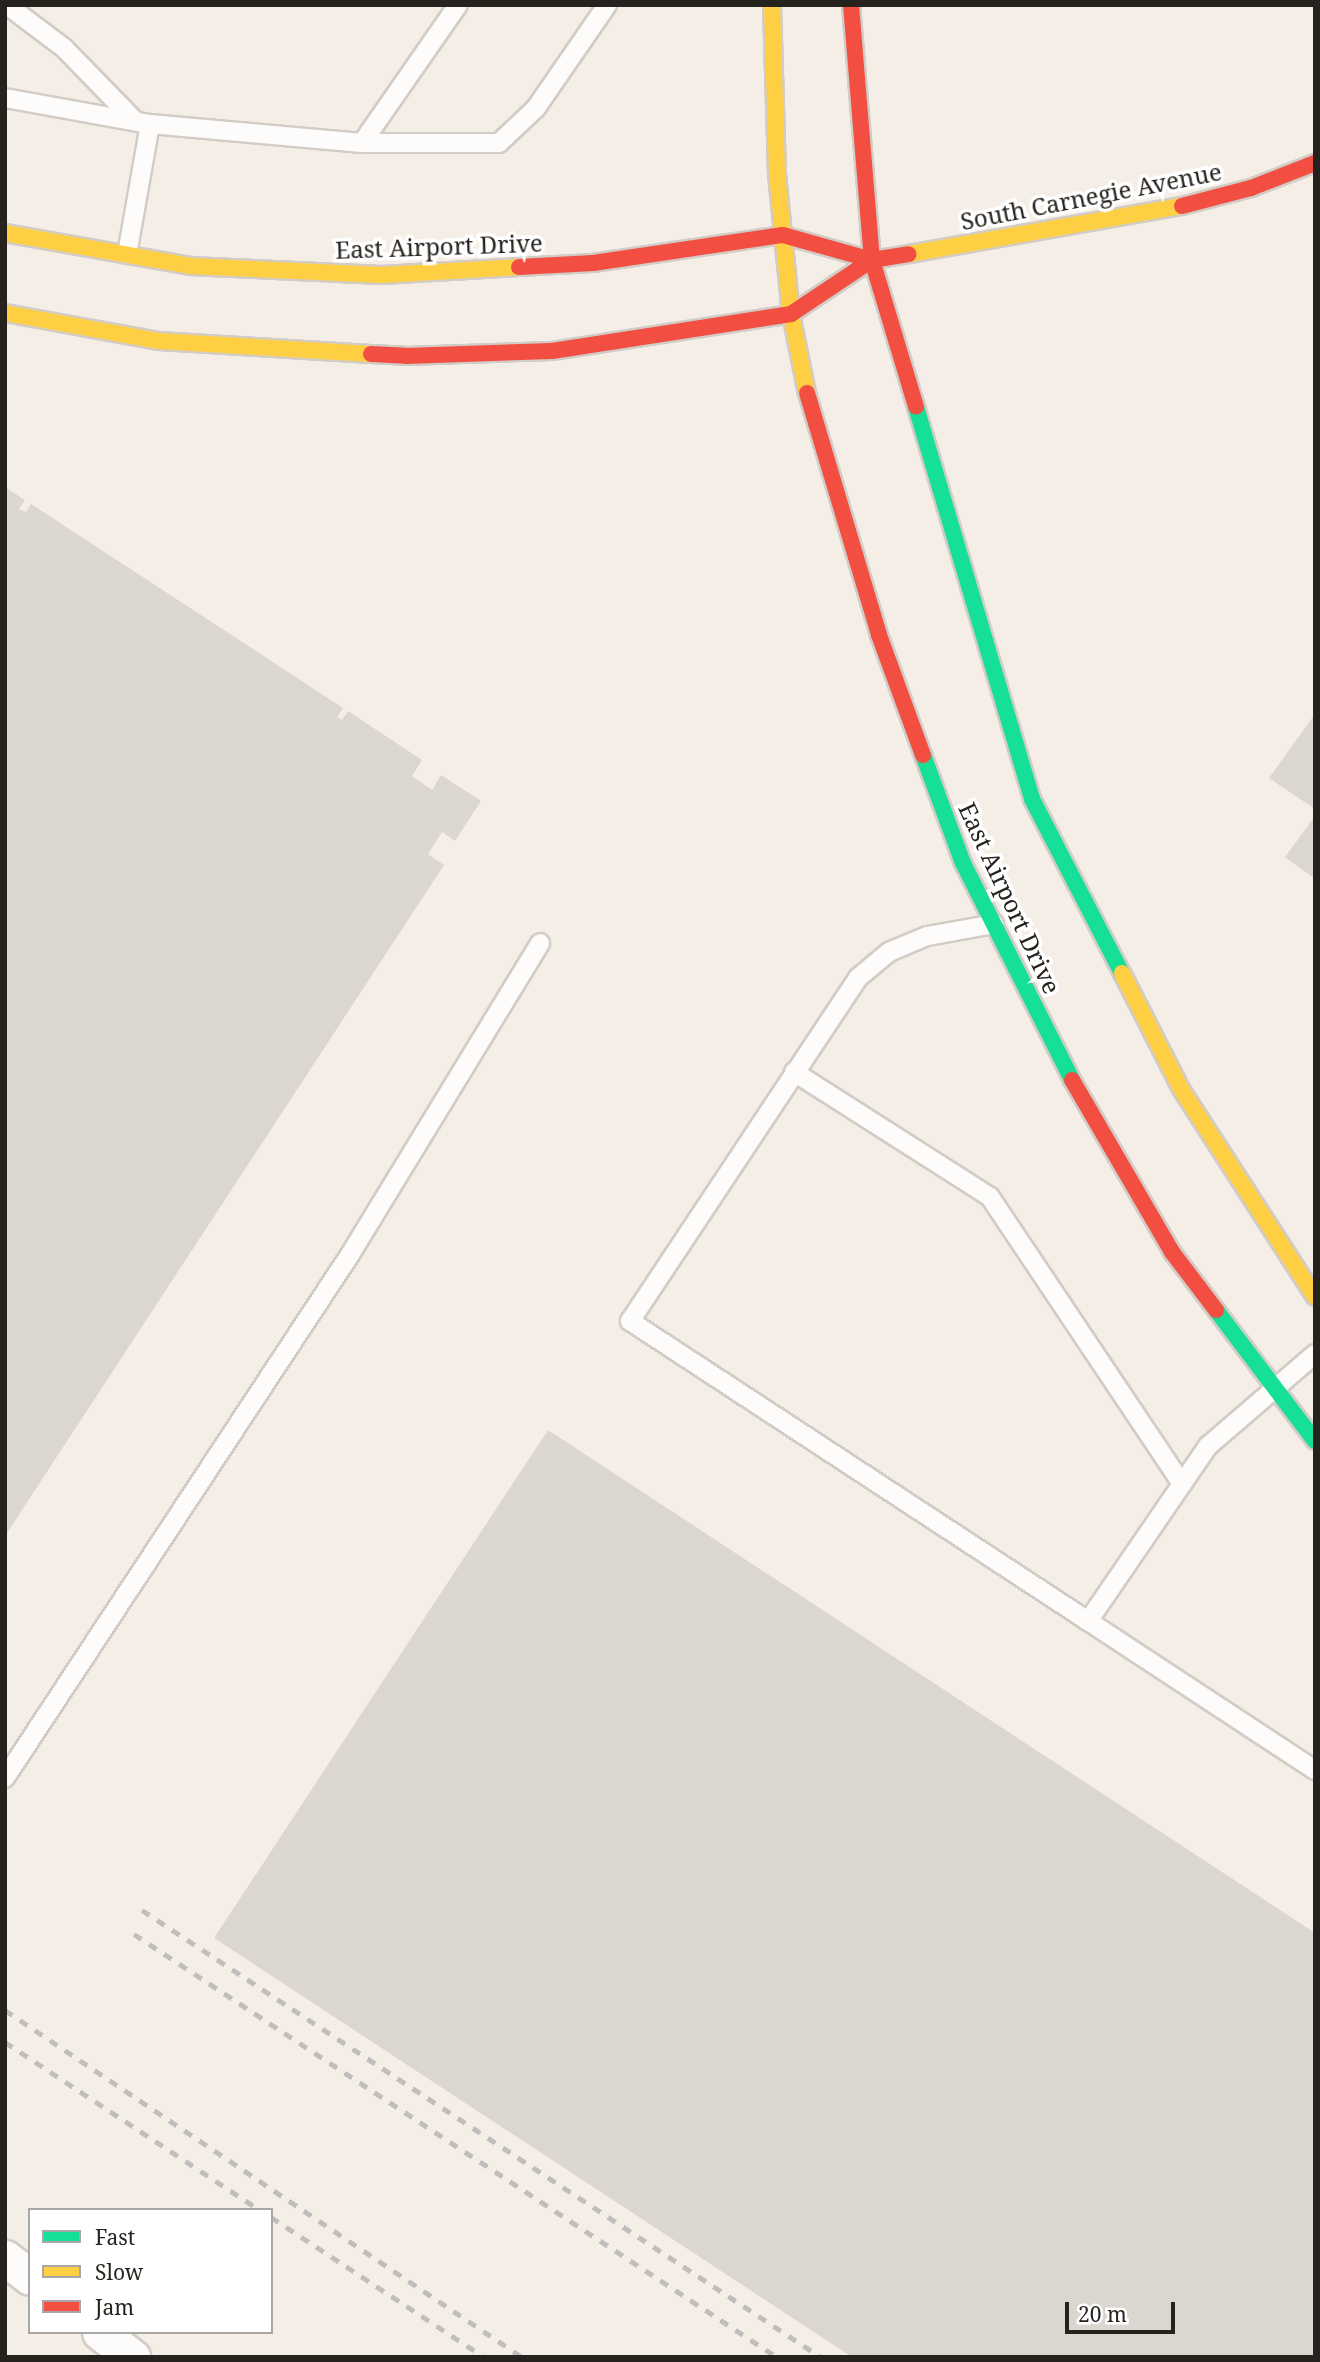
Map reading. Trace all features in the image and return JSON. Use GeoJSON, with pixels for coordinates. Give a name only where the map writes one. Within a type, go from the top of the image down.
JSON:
{"type":"FeatureCollection","features":[{"type":"Feature","properties":{"kind":"main road","name":"East Airport Drive"},"geometry":{"type":"LineString","coordinates":[[772,5],[777,174],[791,314],[801,373],[879,635],[963,863],[1088,1111],[1165,1240],[1315,1441]]}},
{"type":"Feature","properties":{"kind":"main road"},"geometry":{"type":"LineString","coordinates":[[851,5],[872,260],[1032,799],[1181,1089],[1315,1297]]}},
{"type":"Feature","properties":{"kind":"main road","name":"South Carnegie Avenue"},"geometry":{"type":"LineString","coordinates":[[872,260],[1180,207],[1251,188],[1315,163]]}},
{"type":"Feature","properties":{"kind":"main road","name":"East Airport Drive"},"geometry":{"type":"LineString","coordinates":[[5,233],[190,265],[382,275],[593,263],[783,235],[872,260]]}},
{"type":"Feature","properties":{"kind":"main road"},"geometry":{"type":"LineString","coordinates":[[5,313],[159,341],[406,356],[552,351],[791,314],[872,260]]}},
{"type":"Feature","properties":{"kind":"street"},"geometry":{"type":"LineString","coordinates":[[5,2258],[28,2275]]}},
{"type":"Feature","properties":{"kind":"street"},"geometry":{"type":"LineString","coordinates":[[103,2334],[132,2357]]}},
{"type":"Feature","properties":{"kind":"lane"},"geometry":{"type":"LineString","coordinates":[[7,5],[64,48],[143,123]]}},
{"type":"Feature","properties":{"kind":"lane"},"geometry":{"type":"LineString","coordinates":[[362,143],[458,5]]}},
{"type":"Feature","properties":{"kind":"lane"},"geometry":{"type":"LineString","coordinates":[[5,98],[143,123],[362,143],[499,144],[536,108],[607,5]]}},
{"type":"Feature","properties":{"kind":"lane"},"geometry":{"type":"LineString","coordinates":[[127,254],[143,123]]}},
{"type":"Feature","properties":{"kind":"lane"},"geometry":{"type":"LineString","coordinates":[[994,924],[927,936],[889,952],[858,978],[630,1321],[1315,1770]]}},
{"type":"Feature","properties":{"kind":"lane"},"geometry":{"type":"LineString","coordinates":[[5,1778],[351,1253],[540,943]]}},
{"type":"Feature","properties":{"kind":"lane"},"geometry":{"type":"LineString","coordinates":[[794,1072],[990,1196],[1182,1484]]}},
{"type":"Feature","properties":{"kind":"lane"},"geometry":{"type":"LineString","coordinates":[[1088,1621],[1208,1446],[1315,1354]]}},
{"type":"Feature","properties":{"kind":"building"},"geometry":{"type":"Polygon","coordinates":[[[5,487],[25,500],[19,509],[26,512],[31,504],[343,708],[337,717],[342,720],[348,711],[422,760],[412,776],[432,790],[441,775],[481,801],[455,841],[442,832],[428,854],[444,865],[5,1536],[5,487]]]}},
{"type":"Feature","properties":{"kind":"building"},"geometry":{"type":"Polygon","coordinates":[[[1315,714],[1315,809],[1269,778],[1315,714]]]}},
{"type":"Feature","properties":{"kind":"building"},"geometry":{"type":"Polygon","coordinates":[[[1315,816],[1315,879],[1285,857],[1315,816]]]}},
{"type":"Feature","properties":{"kind":"building"},"geometry":{"type":"Polygon","coordinates":[[[548,1430],[1315,1933],[1315,2357],[852,2357],[214,1938],[548,1430]]]}},
{"type":"Feature","properties":{"kind":"railway"},"geometry":{"type":"LineString","coordinates":[[142,1910],[821,2357]]}},
{"type":"Feature","properties":{"kind":"railway"},"geometry":{"type":"LineString","coordinates":[[134,1934],[777,2357]]}},
{"type":"Feature","properties":{"kind":"railway"},"geometry":{"type":"LineString","coordinates":[[5,2010],[522,2357]]}},
{"type":"Feature","properties":{"kind":"railway"},"geometry":{"type":"LineString","coordinates":[[5,2042],[257,2208]]}},
{"type":"Feature","properties":{"kind":"railway"},"geometry":{"type":"LineString","coordinates":[[273,2218],[484,2357]]}},
{"type":"Feature","properties":{"kind":"traffic: fast"},"geometry":{"type":"LineString","coordinates":[[916,407],[1032,799],[1122,973]]}},
{"type":"Feature","properties":{"kind":"traffic: fast"},"geometry":{"type":"LineString","coordinates":[[923,755],[963,863],[1072,1080]]}},
{"type":"Feature","properties":{"kind":"traffic: fast"},"geometry":{"type":"LineString","coordinates":[[1216,1310],[1315,1441]]}},
{"type":"Feature","properties":{"kind":"traffic: slow"},"geometry":{"type":"LineString","coordinates":[[772,5],[777,174],[791,314],[807,393]]}},
{"type":"Feature","properties":{"kind":"traffic: slow"},"geometry":{"type":"LineString","coordinates":[[909,254],[1182,206]]}},
{"type":"Feature","properties":{"kind":"traffic: slow"},"geometry":{"type":"LineString","coordinates":[[5,233],[190,266],[382,275],[519,267]]}},
{"type":"Feature","properties":{"kind":"traffic: slow"},"geometry":{"type":"LineString","coordinates":[[5,313],[159,341],[371,354]]}},
{"type":"Feature","properties":{"kind":"traffic: slow"},"geometry":{"type":"LineString","coordinates":[[1122,973],[1181,1089],[1315,1297]]}},
{"type":"Feature","properties":{"kind":"traffic: jam"},"geometry":{"type":"LineString","coordinates":[[851,5],[872,260],[916,407]]}},
{"type":"Feature","properties":{"kind":"traffic: jam"},"geometry":{"type":"LineString","coordinates":[[1182,206],[1251,188],[1315,163]]}},
{"type":"Feature","properties":{"kind":"traffic: jam"},"geometry":{"type":"LineString","coordinates":[[519,267],[593,263],[783,235],[872,260]]}},
{"type":"Feature","properties":{"kind":"traffic: jam"},"geometry":{"type":"LineString","coordinates":[[371,354],[406,356],[552,351],[791,314],[872,260],[909,254]]}},
{"type":"Feature","properties":{"kind":"traffic: jam"},"geometry":{"type":"LineString","coordinates":[[807,393],[879,635],[923,755]]}},
{"type":"Feature","properties":{"kind":"traffic: jam"},"geometry":{"type":"LineString","coordinates":[[1072,1080],[1172,1252],[1216,1310]]}}]}
